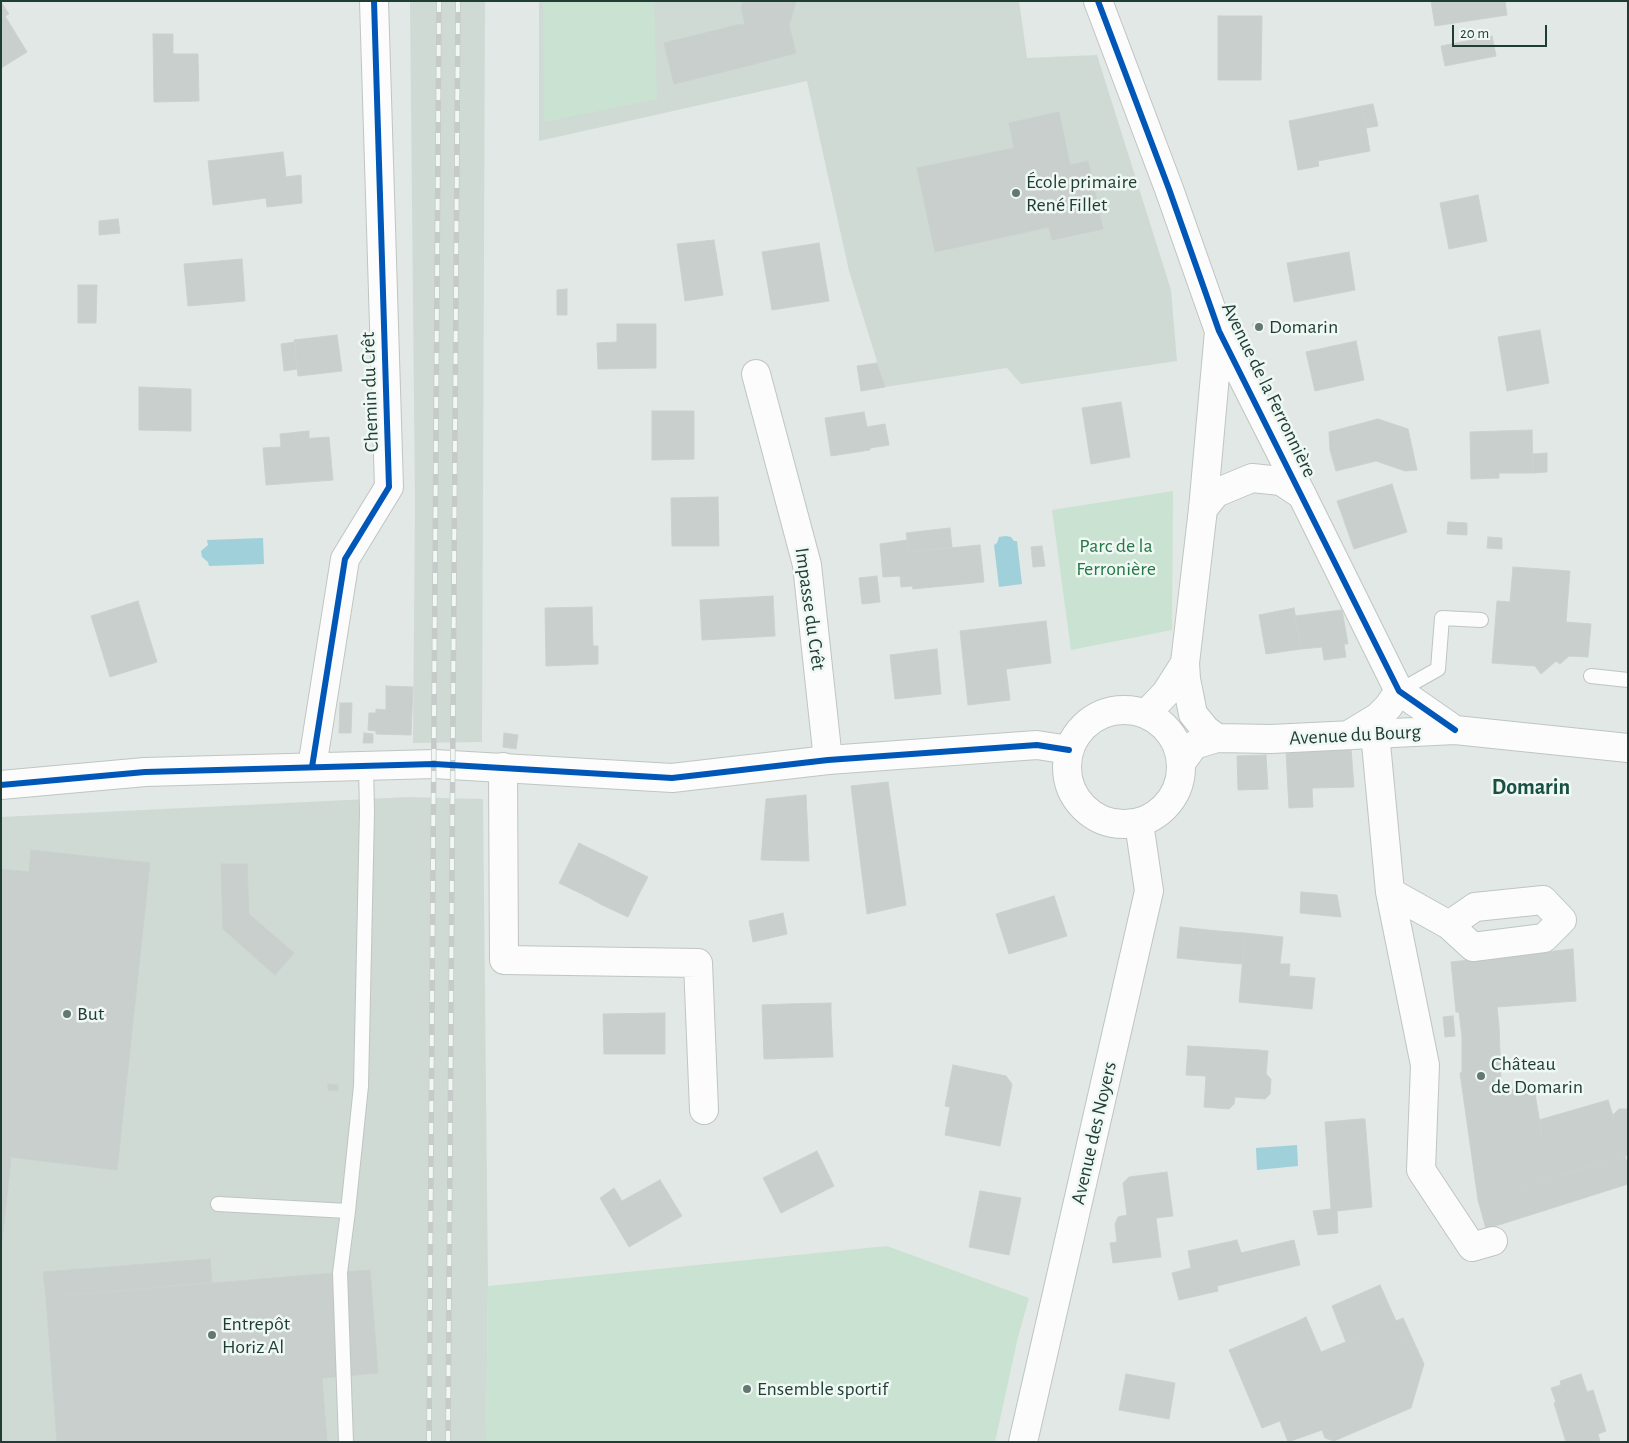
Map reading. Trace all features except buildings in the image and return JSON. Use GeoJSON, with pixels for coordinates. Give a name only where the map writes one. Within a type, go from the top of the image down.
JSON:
{"type":"FeatureCollection","features":[{"type":"Feature","properties":{"kind":"street","name":"Chemin du Crêt"},"geometry":{"type":"LineString","coordinates":[[312,767],[345,559],[389,487],[374,1]]}},
{"type":"Feature","properties":{"kind":"street","name":"Avenue de la Ferronnière"},"geometry":{"type":"LineString","coordinates":[[1098,1],[1169,189],[1218,331],[1302,494],[1399,691],[1454,730]]}},
{"type":"Feature","properties":{"kind":"street","name":"Avenue de la Ferronnière"},"geometry":{"type":"LineString","coordinates":[[1146,714],[1166,693],[1185,663],[1203,509],[1218,331]]}},
{"type":"Feature","properties":{"kind":"street","name":"Impasse du Crêt"},"geometry":{"type":"LineString","coordinates":[[756,374],[807,565],[828,760]]}},
{"type":"Feature","properties":{"kind":"street","name":"Avenue de la Ferronnière"},"geometry":{"type":"LineString","coordinates":[[1203,509],[1216,493],[1252,478],[1281,481],[1302,494]]}},
{"type":"Feature","properties":{"kind":"street"},"geometry":{"type":"LineString","coordinates":[[1185,663],[1193,714],[1206,730],[1217,738]]}},
{"type":"Feature","properties":{"kind":"street"},"geometry":{"type":"LineString","coordinates":[[1399,691],[1388,707],[1363,734],[1390,892],[1425,1065],[1421,1170],[1472,1247],[1493,1241]]}},
{"type":"Feature","properties":{"kind":"street"},"geometry":{"type":"LineString","coordinates":[[1123,710],[1146,714],[1170,734],[1181,763],[1177,789],[1162,811],[1139,823],[1114,824],[1092,815],[1075,797],[1067,774],[1069,750],[1081,729],[1100,715],[1123,710]]}},
{"type":"Feature","properties":{"kind":"street","name":"Avenue du Bourg"},"geometry":{"type":"LineString","coordinates":[[1181,763],[1194,746],[1217,738],[1271,739],[1454,730],[1628,748]]}},
{"type":"Feature","properties":{"kind":"street"},"geometry":{"type":"LineString","coordinates":[[1,785],[145,772],[453,764],[672,778],[828,760],[1037,746],[1069,750]]}},
{"type":"Feature","properties":{"kind":"street"},"geometry":{"type":"LineString","coordinates":[[503,767],[504,960],[698,963],[704,1110]]}},
{"type":"Feature","properties":{"kind":"street","name":"Avenue des Noyers"},"geometry":{"type":"LineString","coordinates":[[1024,1442],[1149,891],[1139,823]]}},
{"type":"Feature","properties":{"kind":"street"},"geometry":{"type":"LineString","coordinates":[[1390,892],[1449,926]]}},
{"type":"Feature","properties":{"kind":"lane"},"geometry":{"type":"LineString","coordinates":[[1399,691],[1438,669],[1442,618],[1481,620]]}},
{"type":"Feature","properties":{"kind":"lane"},"geometry":{"type":"LineString","coordinates":[[1591,676],[1628,680]]}},
{"type":"Feature","properties":{"kind":"lane"},"geometry":{"type":"LineString","coordinates":[[346,1442],[340,1272],[361,1086],[367,812],[366,766]]}},
{"type":"Feature","properties":{"kind":"lane"},"geometry":{"type":"LineString","coordinates":[[218,1204],[348,1211]]}},
{"type":"Feature","properties":{"kind":"shaded area"},"geometry":{"type":"Polygon","coordinates":[[[410,1],[485,1],[482,742],[413,743],[415,503],[410,1]]]}},
{"type":"Feature","properties":{"kind":"shaded area"},"geometry":{"type":"Polygon","coordinates":[[[539,1],[1019,1],[1027,58],[1097,55],[1171,290],[1177,361],[1021,384],[1007,368],[885,387],[849,271],[807,81],[539,141],[539,1]]]}},
{"type":"Feature","properties":{"kind":"shaded area"},"geometry":{"type":"Polygon","coordinates":[[[408,797],[483,799],[488,1286],[486,1442],[1,1442],[1,817],[408,797]]]}},
{"type":"Feature","properties":{"kind":"green space"},"geometry":{"type":"Polygon","coordinates":[[[543,1],[654,1],[657,99],[544,122],[543,1]]]}},
{"type":"Feature","properties":{"kind":"green space","name":"Parc de la Ferronière"},"geometry":{"type":"Polygon","coordinates":[[[1173,491],[1172,630],[1071,650],[1052,510],[1173,491]]]}},
{"type":"Feature","properties":{"kind":"green space","name":"Ensemble sportif"},"geometry":{"type":"Polygon","coordinates":[[[887,1246],[1029,1298],[1018,1337],[995,1442],[486,1442],[488,1286],[887,1246]]]}},
{"type":"Feature","properties":{"kind":"water"},"geometry":{"type":"Polygon","coordinates":[[[1006,536],[1017,541],[1022,584],[999,587],[994,545],[999,537],[1006,536]]]}},
{"type":"Feature","properties":{"kind":"water"},"geometry":{"type":"Polygon","coordinates":[[[263,538],[264,564],[209,566],[208,562],[202,557],[201,551],[208,545],[207,540],[263,538]]]}},
{"type":"Feature","properties":{"kind":"water"},"geometry":{"type":"Polygon","coordinates":[[[1297,1145],[1298,1166],[1257,1170],[1256,1148],[1297,1145]]]}},
{"type":"Feature","properties":{"kind":"railway"},"geometry":{"type":"LineString","coordinates":[[429,1442],[439,1]]}},
{"type":"Feature","properties":{"kind":"railway"},"geometry":{"type":"LineString","coordinates":[[448,1442],[458,1]]}},
{"type":"Feature","properties":{"kind":"cycle path"},"geometry":{"type":"LineString","coordinates":[[312,767],[345,559],[389,487],[374,1]]}},
{"type":"Feature","properties":{"kind":"cycle path"},"geometry":{"type":"LineString","coordinates":[[1098,1],[1169,189],[1219,331],[1399,691],[1455,730]]}},
{"type":"Feature","properties":{"kind":"cycle path"},"geometry":{"type":"LineString","coordinates":[[1,785],[145,772],[434,764],[672,778],[828,760],[1037,745],[1069,750]]}},
{"type":"Feature","properties":{"kind":"place","name":"École primaire René Fillet"},"geometry":{"type":"Point","coordinates":[1016,193]}},
{"type":"Feature","properties":{"kind":"place","name":"Domarin"},"geometry":{"type":"Point","coordinates":[1259,327]}},
{"type":"Feature","properties":{"kind":"place","name":"But"},"geometry":{"type":"Point","coordinates":[67,1014]}},
{"type":"Feature","properties":{"kind":"place","name":"Château de Domarin"},"geometry":{"type":"Point","coordinates":[1481,1076]}},
{"type":"Feature","properties":{"kind":"place","name":"Entrepôt Horiz Al"},"geometry":{"type":"Point","coordinates":[212,1335]}},
{"type":"Feature","properties":{"kind":"place","name":"Ensemble sportif"},"geometry":{"type":"Point","coordinates":[747,1389]}},
{"type":"Feature","properties":{"kind":"district","name":"Domarin"},"geometry":{"type":"Point","coordinates":[1531,787]}}]}
